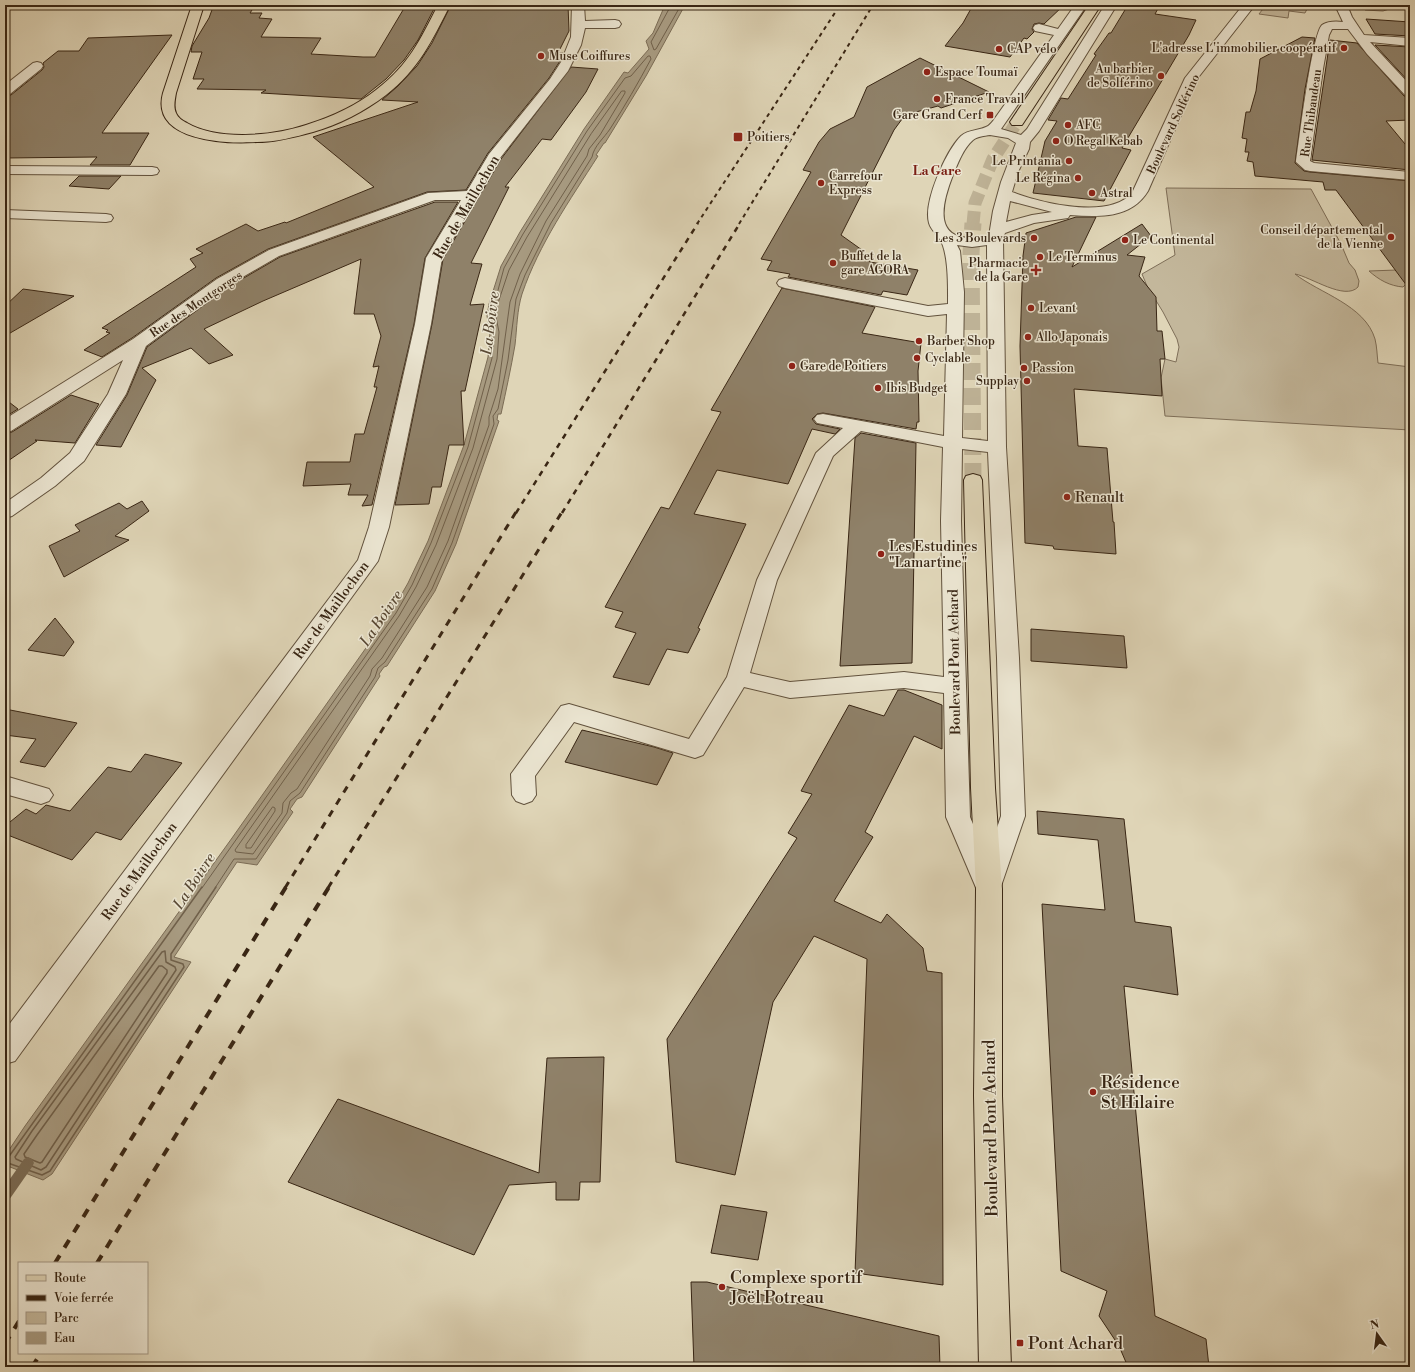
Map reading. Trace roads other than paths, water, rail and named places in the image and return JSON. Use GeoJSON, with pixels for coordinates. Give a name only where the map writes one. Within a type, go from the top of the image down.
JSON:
{"type":"FeatureCollection","features":[{"type":"Feature","properties":{"kind":"main road"},"geometry":{"type":"LineString","coordinates":[[198,5],[184,45],[168,101],[170,115],[183,126],[197,133],[232,138],[255,138],[302,131],[329,121],[367,102],[384,90],[408,68],[444,5]]}},
{"type":"Feature","properties":{"kind":"main road"},"geometry":{"type":"LineString","coordinates":[[1017,122],[1095,5]]}},
{"type":"Feature","properties":{"kind":"main road","name":"Boulevard Pont Achard"},"geometry":{"type":"LineString","coordinates":[[973,480],[983,788],[989,890],[988,1096],[996,1367]]}},
{"type":"Feature","properties":{"kind":"street","name":"Rue de Maillochon"},"geometry":{"type":"LineString","coordinates":[[5,1052],[368,561],[380,527],[423,324],[434,258],[470,195],[494,157],[564,67],[576,44],[580,25],[578,5]]}},
{"type":"Feature","properties":{"kind":"street"},"geometry":{"type":"LineString","coordinates":[[990,131],[998,124],[1060,33],[1081,5]]}},
{"type":"Feature","properties":{"kind":"street","name":"Boulevard Pont Achard"},"geometry":{"type":"LineString","coordinates":[[989,890],[1013,816],[1008,658],[997,447],[996,234],[1000,212],[1011,172],[1023,148],[1023,141],[1040,118],[1109,8],[1109,5]]}},
{"type":"Feature","properties":{"kind":"street","name":"Boulevard Solférino"},"geometry":{"type":"LineString","coordinates":[[947,238],[972,242],[1032,219],[1120,208],[1136,198],[1141,191],[1191,78],[1249,5]]}},
{"type":"Feature","properties":{"kind":"street"},"geometry":{"type":"LineString","coordinates":[[1341,5],[1350,25],[1360,38],[1409,89]]}},
{"type":"Feature","properties":{"kind":"street"},"geometry":{"type":"LineString","coordinates":[[580,25],[615,24]]}},
{"type":"Feature","properties":{"kind":"street","name":"Rue Thibaudeau"},"geometry":{"type":"LineString","coordinates":[[1350,25],[1329,27],[1324,33],[1319,54],[1303,162],[1310,167],[1351,173],[1410,176]]}},
{"type":"Feature","properties":{"kind":"street"},"geometry":{"type":"LineString","coordinates":[[1039,28],[1060,33]]}},
{"type":"Feature","properties":{"kind":"street"},"geometry":{"type":"LineString","coordinates":[[1360,38],[1410,42]]}},
{"type":"Feature","properties":{"kind":"street"},"geometry":{"type":"LineString","coordinates":[[5,92],[37,66]]}},
{"type":"Feature","properties":{"kind":"street"},"geometry":{"type":"LineString","coordinates":[[1002,94],[1018,94]]}},
{"type":"Feature","properties":{"kind":"street"},"geometry":{"type":"LineString","coordinates":[[990,131],[1012,135],[1023,141]]}},
{"type":"Feature","properties":{"kind":"street","name":"Boulevard Pont Achard"},"geometry":{"type":"LineString","coordinates":[[989,890],[958,817],[951,521],[956,292],[952,251],[947,238],[941,233],[936,220],[940,193],[945,178],[956,155],[967,138],[975,133],[990,131]]}},
{"type":"Feature","properties":{"kind":"street"},"geometry":{"type":"LineString","coordinates":[[5,170],[152,171]]}},
{"type":"Feature","properties":{"kind":"street","name":"Boulevard Solférino"},"geometry":{"type":"LineString","coordinates":[[1005,194],[1026,202],[1080,212]]}},
{"type":"Feature","properties":{"kind":"street","name":"Rue des Montgorges"},"geometry":{"type":"LineString","coordinates":[[5,427],[139,343],[224,282],[274,254],[433,196],[470,195]]}},
{"type":"Feature","properties":{"kind":"street"},"geometry":{"type":"LineString","coordinates":[[5,214],[106,218]]}},
{"type":"Feature","properties":{"kind":"street"},"geometry":{"type":"LineString","coordinates":[[785,283],[928,311],[956,308]]}},
{"type":"Feature","properties":{"kind":"street"},"geometry":{"type":"LineString","coordinates":[[5,512],[48,482],[77,457],[117,394],[139,343]]}},
{"type":"Feature","properties":{"kind":"street"},"geometry":{"type":"LineString","coordinates":[[823,420],[953,444],[997,447]]}},
{"type":"Feature","properties":{"kind":"street"},"geometry":{"type":"LineString","coordinates":[[524,795],[523,774],[569,712],[695,748],[738,678],[768,580],[825,453],[856,426]]}},
{"type":"Feature","properties":{"kind":"street"},"geometry":{"type":"LineString","coordinates":[[738,678],[790,690],[904,680],[955,686]]}},
{"type":"Feature","properties":{"kind":"street"},"geometry":{"type":"LineString","coordinates":[[5,785],[41,796]]}},
{"type":"Feature","properties":{"kind":"water","name":"La Boivre"},"geometry":{"type":"Polygon","coordinates":[[[665,5],[685,5],[646,76],[596,155],[598,156],[546,240],[529,276],[520,300],[515,345],[501,414],[498,414],[497,420],[499,421],[456,544],[435,591],[387,666],[384,667],[379,674],[380,676],[302,797],[297,799],[290,809],[293,812],[257,865],[237,862],[174,957],[191,962],[52,1174],[43,1180],[5,1165],[5,1156],[25,1126],[232,838],[392,611],[408,583],[428,541],[464,445],[488,357],[490,332],[487,316],[489,304],[501,266],[520,232],[584,129],[624,72],[628,73],[649,49],[646,41],[653,33],[665,5]]]}},
{"type":"Feature","properties":{"kind":"waterway","name":"La Boivre"},"geometry":{"type":"LineString","coordinates":[[5,1196],[28,1163]]}},
{"type":"Feature","properties":{"kind":"tunnel"},"geometry":{"type":"LineString","coordinates":[[973,224],[975,203],[993,159],[1017,122]]}},
{"type":"Feature","properties":{"kind":"tunnel"},"geometry":{"type":"LineString","coordinates":[[973,223],[971,253],[973,480]]}},
{"type":"Feature","properties":{"kind":"railway"},"geometry":{"type":"LineString","coordinates":[[697,224],[840,5]]}},
{"type":"Feature","properties":{"kind":"railway"},"geometry":{"type":"LineString","coordinates":[[739,224],[873,5]]}},
{"type":"Feature","properties":{"kind":"railway"},"geometry":{"type":"LineString","coordinates":[[516,513],[698,223]]}},
{"type":"Feature","properties":{"kind":"railway"},"geometry":{"type":"LineString","coordinates":[[562,513],[740,223]]}},
{"type":"Feature","properties":{"kind":"railway"},"geometry":{"type":"LineString","coordinates":[[285,888],[516,512]]}},
{"type":"Feature","properties":{"kind":"railway"},"geometry":{"type":"LineString","coordinates":[[328,888],[562,512]]}},
{"type":"Feature","properties":{"kind":"railway"},"geometry":{"type":"LineString","coordinates":[[56,1262],[286,887]]}},
{"type":"Feature","properties":{"kind":"railway"},"geometry":{"type":"LineString","coordinates":[[98,1262],[329,887]]}},
{"type":"Feature","properties":{"kind":"railway"},"geometry":{"type":"LineString","coordinates":[[5,1344],[18,1323]]}},
{"type":"Feature","properties":{"kind":"railway"},"geometry":{"type":"LineString","coordinates":[[32,1367],[40,1354]]}},
{"type":"Feature","properties":{"kind":"place","name":"L'adresse L'immobilier coopératif"},"geometry":{"type":"Point","coordinates":[1344,48]}},
{"type":"Feature","properties":{"kind":"place","name":"CAP vélo"},"geometry":{"type":"Point","coordinates":[999,49]}},
{"type":"Feature","properties":{"kind":"place","name":"Muse Coiffures"},"geometry":{"type":"Point","coordinates":[541,56]}},
{"type":"Feature","properties":{"kind":"place","name":"Espace Toumaï"},"geometry":{"type":"Point","coordinates":[927,72]}},
{"type":"Feature","properties":{"kind":"place","name":"Au barbier de Solférino"},"geometry":{"type":"Point","coordinates":[1161,76]}},
{"type":"Feature","properties":{"kind":"place","name":"France Travail"},"geometry":{"type":"Point","coordinates":[937,99]}},
{"type":"Feature","properties":{"kind":"place","name":"Gare Grand Cerf"},"geometry":{"type":"Point","coordinates":[990,115]}},
{"type":"Feature","properties":{"kind":"place","name":"AFC"},"geometry":{"type":"Point","coordinates":[1068,125]}},
{"type":"Feature","properties":{"kind":"place","name":"Poitiers"},"geometry":{"type":"Point","coordinates":[738,137]}},
{"type":"Feature","properties":{"kind":"place","name":"O Regal Kebab"},"geometry":{"type":"Point","coordinates":[1056,141]}},
{"type":"Feature","properties":{"kind":"place","name":"Le Printania"},"geometry":{"type":"Point","coordinates":[1069,161]}},
{"type":"Feature","properties":{"kind":"place","name":"Le Régina"},"geometry":{"type":"Point","coordinates":[1078,178]}},
{"type":"Feature","properties":{"kind":"place","name":"Carrefour Express"},"geometry":{"type":"Point","coordinates":[821,183]}},
{"type":"Feature","properties":{"kind":"place","name":"Astral"},"geometry":{"type":"Point","coordinates":[1092,193]}},
{"type":"Feature","properties":{"kind":"place","name":"Conseil départemental de la Vienne"},"geometry":{"type":"Point","coordinates":[1391,237]}},
{"type":"Feature","properties":{"kind":"place","name":"Les 3 Boulevards"},"geometry":{"type":"Point","coordinates":[1034,238]}},
{"type":"Feature","properties":{"kind":"place","name":"Le Continental"},"geometry":{"type":"Point","coordinates":[1125,240]}},
{"type":"Feature","properties":{"kind":"place","name":"Le Terminus"},"geometry":{"type":"Point","coordinates":[1040,257]}},
{"type":"Feature","properties":{"kind":"place","name":"Buffet de la gare AGORA"},"geometry":{"type":"Point","coordinates":[833,263]}},
{"type":"Feature","properties":{"kind":"place","name":"Pharmacie de la Gare"},"geometry":{"type":"Point","coordinates":[1036,270]}},
{"type":"Feature","properties":{"kind":"place","name":"Levant"},"geometry":{"type":"Point","coordinates":[1031,308]}},
{"type":"Feature","properties":{"kind":"place","name":"Allo Japonais"},"geometry":{"type":"Point","coordinates":[1028,337]}},
{"type":"Feature","properties":{"kind":"place","name":"Barber Shop"},"geometry":{"type":"Point","coordinates":[919,341]}},
{"type":"Feature","properties":{"kind":"place","name":"Cyclable"},"geometry":{"type":"Point","coordinates":[917,358]}},
{"type":"Feature","properties":{"kind":"place","name":"Gare de Poitiers"},"geometry":{"type":"Point","coordinates":[792,366]}},
{"type":"Feature","properties":{"kind":"place","name":"Passion"},"geometry":{"type":"Point","coordinates":[1024,368]}},
{"type":"Feature","properties":{"kind":"place","name":"Supplay"},"geometry":{"type":"Point","coordinates":[1027,381]}},
{"type":"Feature","properties":{"kind":"place","name":"Ibis Budget"},"geometry":{"type":"Point","coordinates":[878,388]}},
{"type":"Feature","properties":{"kind":"place","name":"Renault"},"geometry":{"type":"Point","coordinates":[1067,497]}},
{"type":"Feature","properties":{"kind":"place","name":"Les Estudines \"Lamartine\""},"geometry":{"type":"Point","coordinates":[881,554]}},
{"type":"Feature","properties":{"kind":"place","name":"Résidence St Hilaire"},"geometry":{"type":"Point","coordinates":[1093,1092]}},
{"type":"Feature","properties":{"kind":"place","name":"Complexe sportif Joël Potreau"},"geometry":{"type":"Point","coordinates":[722,1287]}},
{"type":"Feature","properties":{"kind":"place","name":"Pont Achard"},"geometry":{"type":"Point","coordinates":[1020,1343]}},
{"type":"Feature","properties":{"kind":"district","name":"La Gare"},"geometry":{"type":"Point","coordinates":[937,170]}}]}
